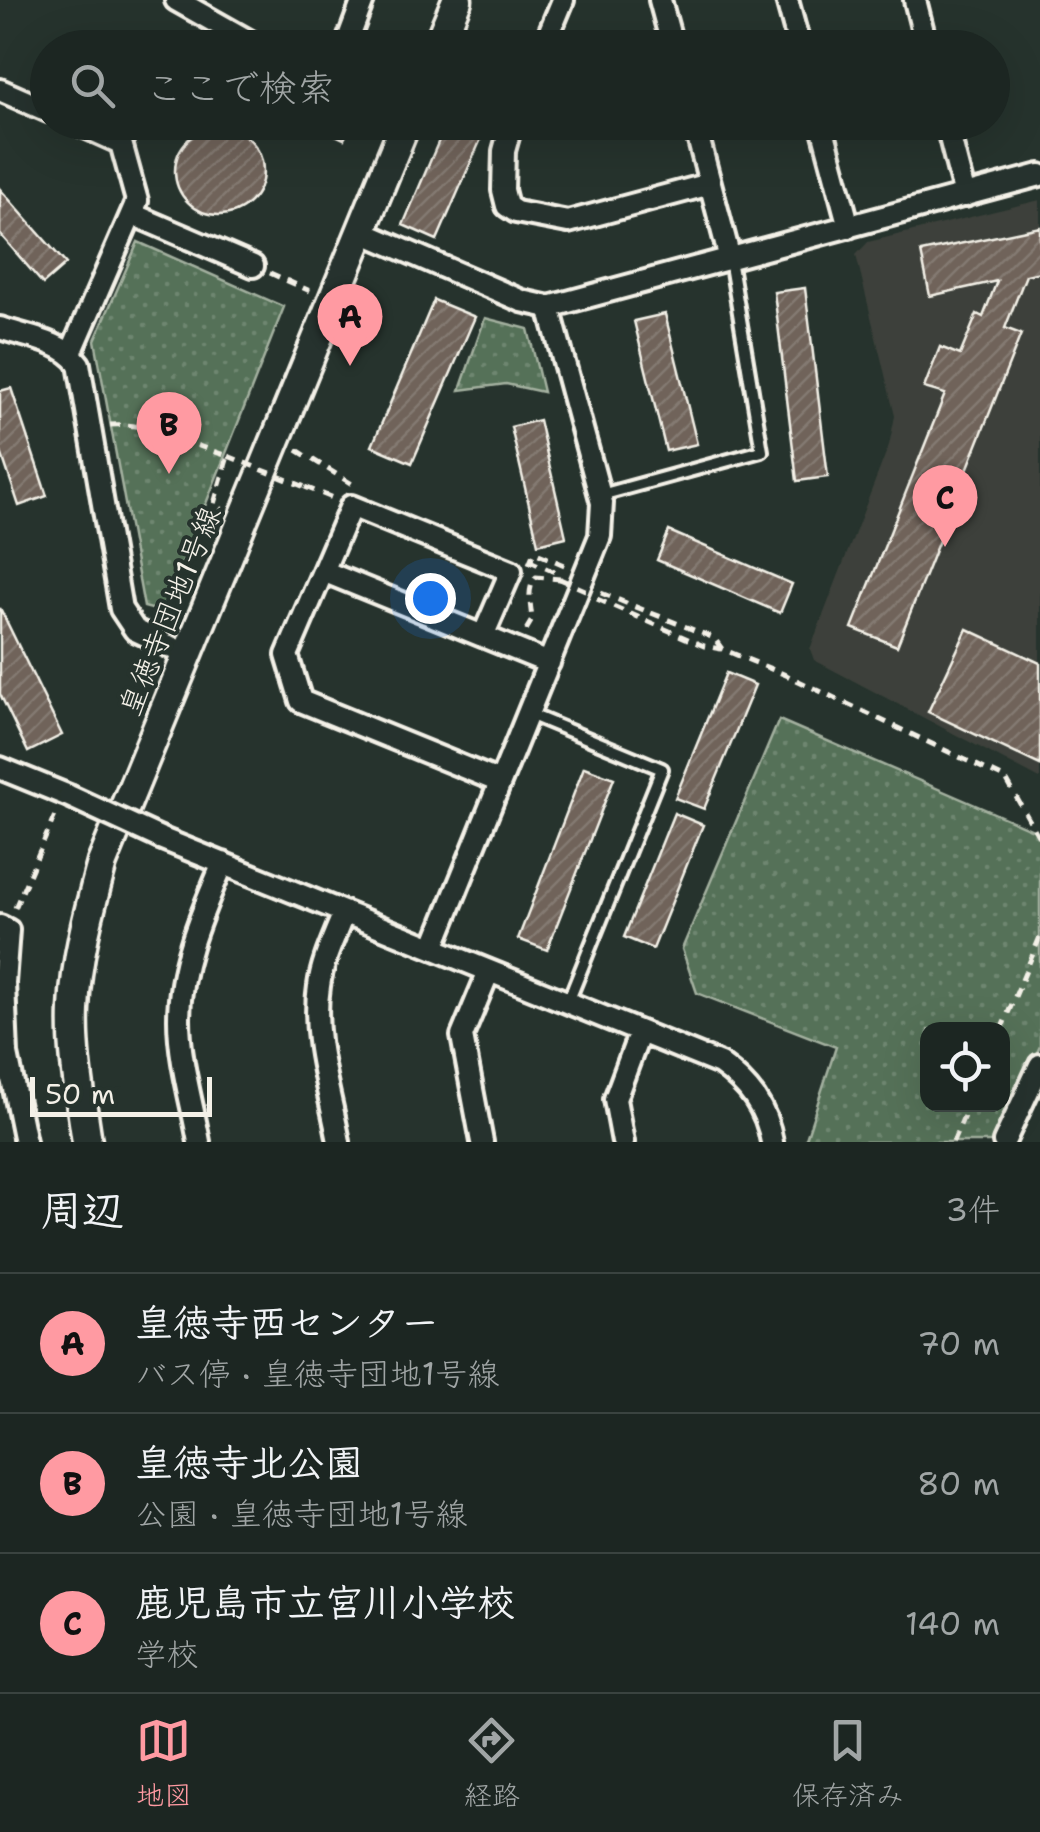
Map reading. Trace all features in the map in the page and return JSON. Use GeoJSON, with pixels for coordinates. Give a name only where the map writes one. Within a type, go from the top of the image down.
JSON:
{"type":"FeatureCollection","features":[{"type":"Feature","properties":{"kind":"street"},"geometry":{"type":"LineString","coordinates":[[176,0],[197,6],[234,30]]}},
{"type":"Feature","properties":{"kind":"street"},"geometry":{"type":"LineString","coordinates":[[352,30],[363,0]]}},
{"type":"Feature","properties":{"kind":"street"},"geometry":{"type":"LineString","coordinates":[[445,30],[457,0]]}},
{"type":"Feature","properties":{"kind":"street"},"geometry":{"type":"LineString","coordinates":[[551,30],[563,0]]}},
{"type":"Feature","properties":{"kind":"street"},"geometry":{"type":"LineString","coordinates":[[660,0],[668,30]]}},
{"type":"Feature","properties":{"kind":"street"},"geometry":{"type":"LineString","coordinates":[[787,0],[795,30]]}},
{"type":"Feature","properties":{"kind":"street"},"geometry":{"type":"LineString","coordinates":[[915,0],[922,30]]}},
{"type":"Feature","properties":{"kind":"street"},"geometry":{"type":"LineString","coordinates":[[0,90],[30,103]]}},
{"type":"Feature","properties":{"kind":"street"},"geometry":{"type":"LineString","coordinates":[[71,353],[137,202],[121,143],[114,140]]}},
{"type":"Feature","properties":{"kind":"street","name":"皇徳寺団地1号線"},"geometry":{"type":"LineString","coordinates":[[87,1142],[74,1014],[83,941],[102,864],[399,140]]}},
{"type":"Feature","properties":{"kind":"street"},"geometry":{"type":"LineString","coordinates":[[507,140],[502,190],[507,206],[516,212],[568,222],[710,184]]}},
{"type":"Feature","properties":{"kind":"street"},"geometry":{"type":"LineString","coordinates":[[699,140],[730,259]]}},
{"type":"Feature","properties":{"kind":"street"},"geometry":{"type":"LineString","coordinates":[[825,140],[849,227]]}},
{"type":"Feature","properties":{"kind":"street"},"geometry":{"type":"LineString","coordinates":[[950,140],[964,196]]}},
{"type":"Feature","properties":{"kind":"street"},"geometry":{"type":"LineString","coordinates":[[362,232],[522,301],[549,306],[1040,176]]}},
{"type":"Feature","properties":{"kind":"street"},"geometry":{"type":"LineString","coordinates":[[132,214],[253,266]]}},
{"type":"Feature","properties":{"kind":"street"},"geometry":{"type":"LineString","coordinates":[[434,948],[600,536],[600,495],[549,306]]}},
{"type":"Feature","properties":{"kind":"street"},"geometry":{"type":"LineString","coordinates":[[0,328],[71,353],[79,364],[122,609],[135,630],[188,654]]}},
{"type":"Feature","properties":{"kind":"street"},"geometry":{"type":"LineString","coordinates":[[484,636],[511,570],[351,506],[287,655],[301,702],[500,782]]}},
{"type":"Feature","properties":{"kind":"street"},"geometry":{"type":"LineString","coordinates":[[323,571],[549,663]]}},
{"type":"Feature","properties":{"kind":"street"},"geometry":{"type":"LineString","coordinates":[[0,768],[64,802],[720,1064],[735,1074],[761,1103],[772,1142]]}},
{"type":"Feature","properties":{"kind":"street"},"geometry":{"type":"LineString","coordinates":[[199,1142],[181,1042],[182,988],[198,925],[223,863]]}},
{"type":"Feature","properties":{"kind":"street"},"geometry":{"type":"LineString","coordinates":[[339,1142],[317,1007],[324,964],[344,912]]}},
{"type":"Feature","properties":{"kind":"street"},"geometry":{"type":"LineString","coordinates":[[4,928],[6,1054],[25,1142]]}},
{"type":"Feature","properties":{"kind":"street"},"geometry":{"type":"LineString","coordinates":[[482,1142],[462,1036],[489,971]]}},
{"type":"Feature","properties":{"kind":"street"},"geometry":{"type":"LineString","coordinates":[[622,1142],[615,1099],[640,1032]]}},
{"type":"Feature","properties":{"kind":"street"},"geometry":{"type":"LineString","coordinates":[[1004,1142],[1040,1065]]}},
{"type":"Feature","properties":{"kind":"lane"},"geometry":{"type":"LineString","coordinates":[[600,495],[762,452],[730,259]]}},
{"type":"Feature","properties":{"kind":"lane"},"geometry":{"type":"LineString","coordinates":[[528,714],[662,769],[568,1002]]}},
{"type":"Feature","properties":{"kind":"path"},"geometry":{"type":"LineString","coordinates":[[253,266],[312,292]]}},
{"type":"Feature","properties":{"kind":"path"},"geometry":{"type":"LineString","coordinates":[[102,426],[138,426],[228,456],[351,506]]}},
{"type":"Feature","properties":{"kind":"path"},"geometry":{"type":"LineString","coordinates":[[297,450],[352,484]]}},
{"type":"Feature","properties":{"kind":"path"},"geometry":{"type":"LineString","coordinates":[[214,504],[228,456]]}},
{"type":"Feature","properties":{"kind":"path"},"geometry":{"type":"LineString","coordinates":[[557,572],[530,562],[534,552],[574,568]]}},
{"type":"Feature","properties":{"kind":"path"},"geometry":{"type":"LineString","coordinates":[[536,577],[560,579],[592,593]]}},
{"type":"Feature","properties":{"kind":"path"},"geometry":{"type":"LineString","coordinates":[[605,593],[714,638],[722,649]]}},
{"type":"Feature","properties":{"kind":"path"},"geometry":{"type":"LineString","coordinates":[[599,601],[704,646],[722,649],[786,675],[1006,779],[1040,840]]}},
{"type":"Feature","properties":{"kind":"path"},"geometry":{"type":"LineString","coordinates":[[4,928],[64,802]]}},
{"type":"Feature","properties":{"kind":"path"},"geometry":{"type":"LineString","coordinates":[[1004,1022],[1040,937]]}},
{"type":"Feature","properties":{"kind":"path"},"geometry":{"type":"LineString","coordinates":[[953,1142],[966,1112]]}},
{"type":"Feature","properties":{"kind":"shaded area"},"geometry":{"type":"Polygon","coordinates":[[[1040,200],[1040,779],[814,660],[810,649],[889,445],[895,416],[856,255],[868,242],[1040,200]]]}},
{"type":"Feature","properties":{"kind":"green space"},"geometry":{"type":"Polygon","coordinates":[[[138,242],[284,307],[163,612],[144,607],[95,340],[138,242]]]}},
{"type":"Feature","properties":{"kind":"green space"},"geometry":{"type":"Polygon","coordinates":[[[485,318],[528,329],[543,392],[506,384],[460,390],[485,318]]]}},
{"type":"Feature","properties":{"kind":"green space"},"geometry":{"type":"Polygon","coordinates":[[[779,720],[1040,833],[1040,1046],[1010,1110],[1010,1022],[920,1022],[920,1112],[1009,1112],[995,1142],[805,1142],[836,1047],[697,993],[682,949],[779,720]]]}},
{"type":"Feature","properties":{"kind":"building"},"geometry":{"type":"Polygon","coordinates":[[[188,140],[250,140],[262,163],[262,179],[255,195],[243,207],[227,214],[211,214],[195,207],[183,195],[176,179],[176,163],[188,140]]]}},
{"type":"Feature","properties":{"kind":"building"},"geometry":{"type":"Polygon","coordinates":[[[439,140],[481,140],[437,240],[403,225],[439,140]]]}},
{"type":"Feature","properties":{"kind":"building"},"geometry":{"type":"Polygon","coordinates":[[[0,189],[66,264],[43,284],[0,234],[0,189]]]}},
{"type":"Feature","properties":{"kind":"building"},"geometry":{"type":"Polygon","coordinates":[[[1040,227],[1040,272],[1026,275],[1005,328],[1021,334],[897,646],[852,628],[945,394],[924,388],[940,347],[960,355],[977,314],[983,317],[997,281],[930,296],[921,252],[1040,227]]]}},
{"type":"Feature","properties":{"kind":"building"},"geometry":{"type":"Polygon","coordinates":[[[805,288],[828,477],[797,481],[774,292],[805,288]]]}},
{"type":"Feature","properties":{"kind":"building"},"geometry":{"type":"Polygon","coordinates":[[[434,300],[475,317],[412,463],[372,446],[434,300]]]}},
{"type":"Feature","properties":{"kind":"building"},"geometry":{"type":"Polygon","coordinates":[[[665,314],[697,444],[666,451],[634,321],[665,314]]]}},
{"type":"Feature","properties":{"kind":"building"},"geometry":{"type":"Polygon","coordinates":[[[11,388],[47,496],[19,506],[0,449],[0,391],[11,388]]]}},
{"type":"Feature","properties":{"kind":"building"},"geometry":{"type":"Polygon","coordinates":[[[539,420],[566,537],[538,544],[511,427],[539,420]]]}},
{"type":"Feature","properties":{"kind":"building"},"geometry":{"type":"Polygon","coordinates":[[[669,531],[792,584],[780,613],[657,560],[669,531]]]}},
{"type":"Feature","properties":{"kind":"building"},"geometry":{"type":"Polygon","coordinates":[[[0,608],[62,735],[28,752],[0,694],[0,608]]]}},
{"type":"Feature","properties":{"kind":"building"},"geometry":{"type":"Polygon","coordinates":[[[967,629],[1040,663],[1040,765],[928,712],[967,629]]]}},
{"type":"Feature","properties":{"kind":"building"},"geometry":{"type":"Polygon","coordinates":[[[726,673],[755,685],[704,809],[675,798],[726,673]]]}},
{"type":"Feature","properties":{"kind":"building"},"geometry":{"type":"Polygon","coordinates":[[[584,767],[614,778],[547,950],[518,939],[584,767]]]}},
{"type":"Feature","properties":{"kind":"building"},"geometry":{"type":"Polygon","coordinates":[[[674,813],[703,825],[653,949],[624,937],[674,813]]]}},
{"type":"Feature","properties":{"kind":"place","name":"皇徳寺西センター"},"geometry":{"type":"Point","coordinates":[350,366]}},
{"type":"Feature","properties":{"kind":"place","name":"皇徳寺北公園"},"geometry":{"type":"Point","coordinates":[169,474]}},
{"type":"Feature","properties":{"kind":"place","name":"鹿児島市立宮川小学校"},"geometry":{"type":"Point","coordinates":[945,547]}}]}
